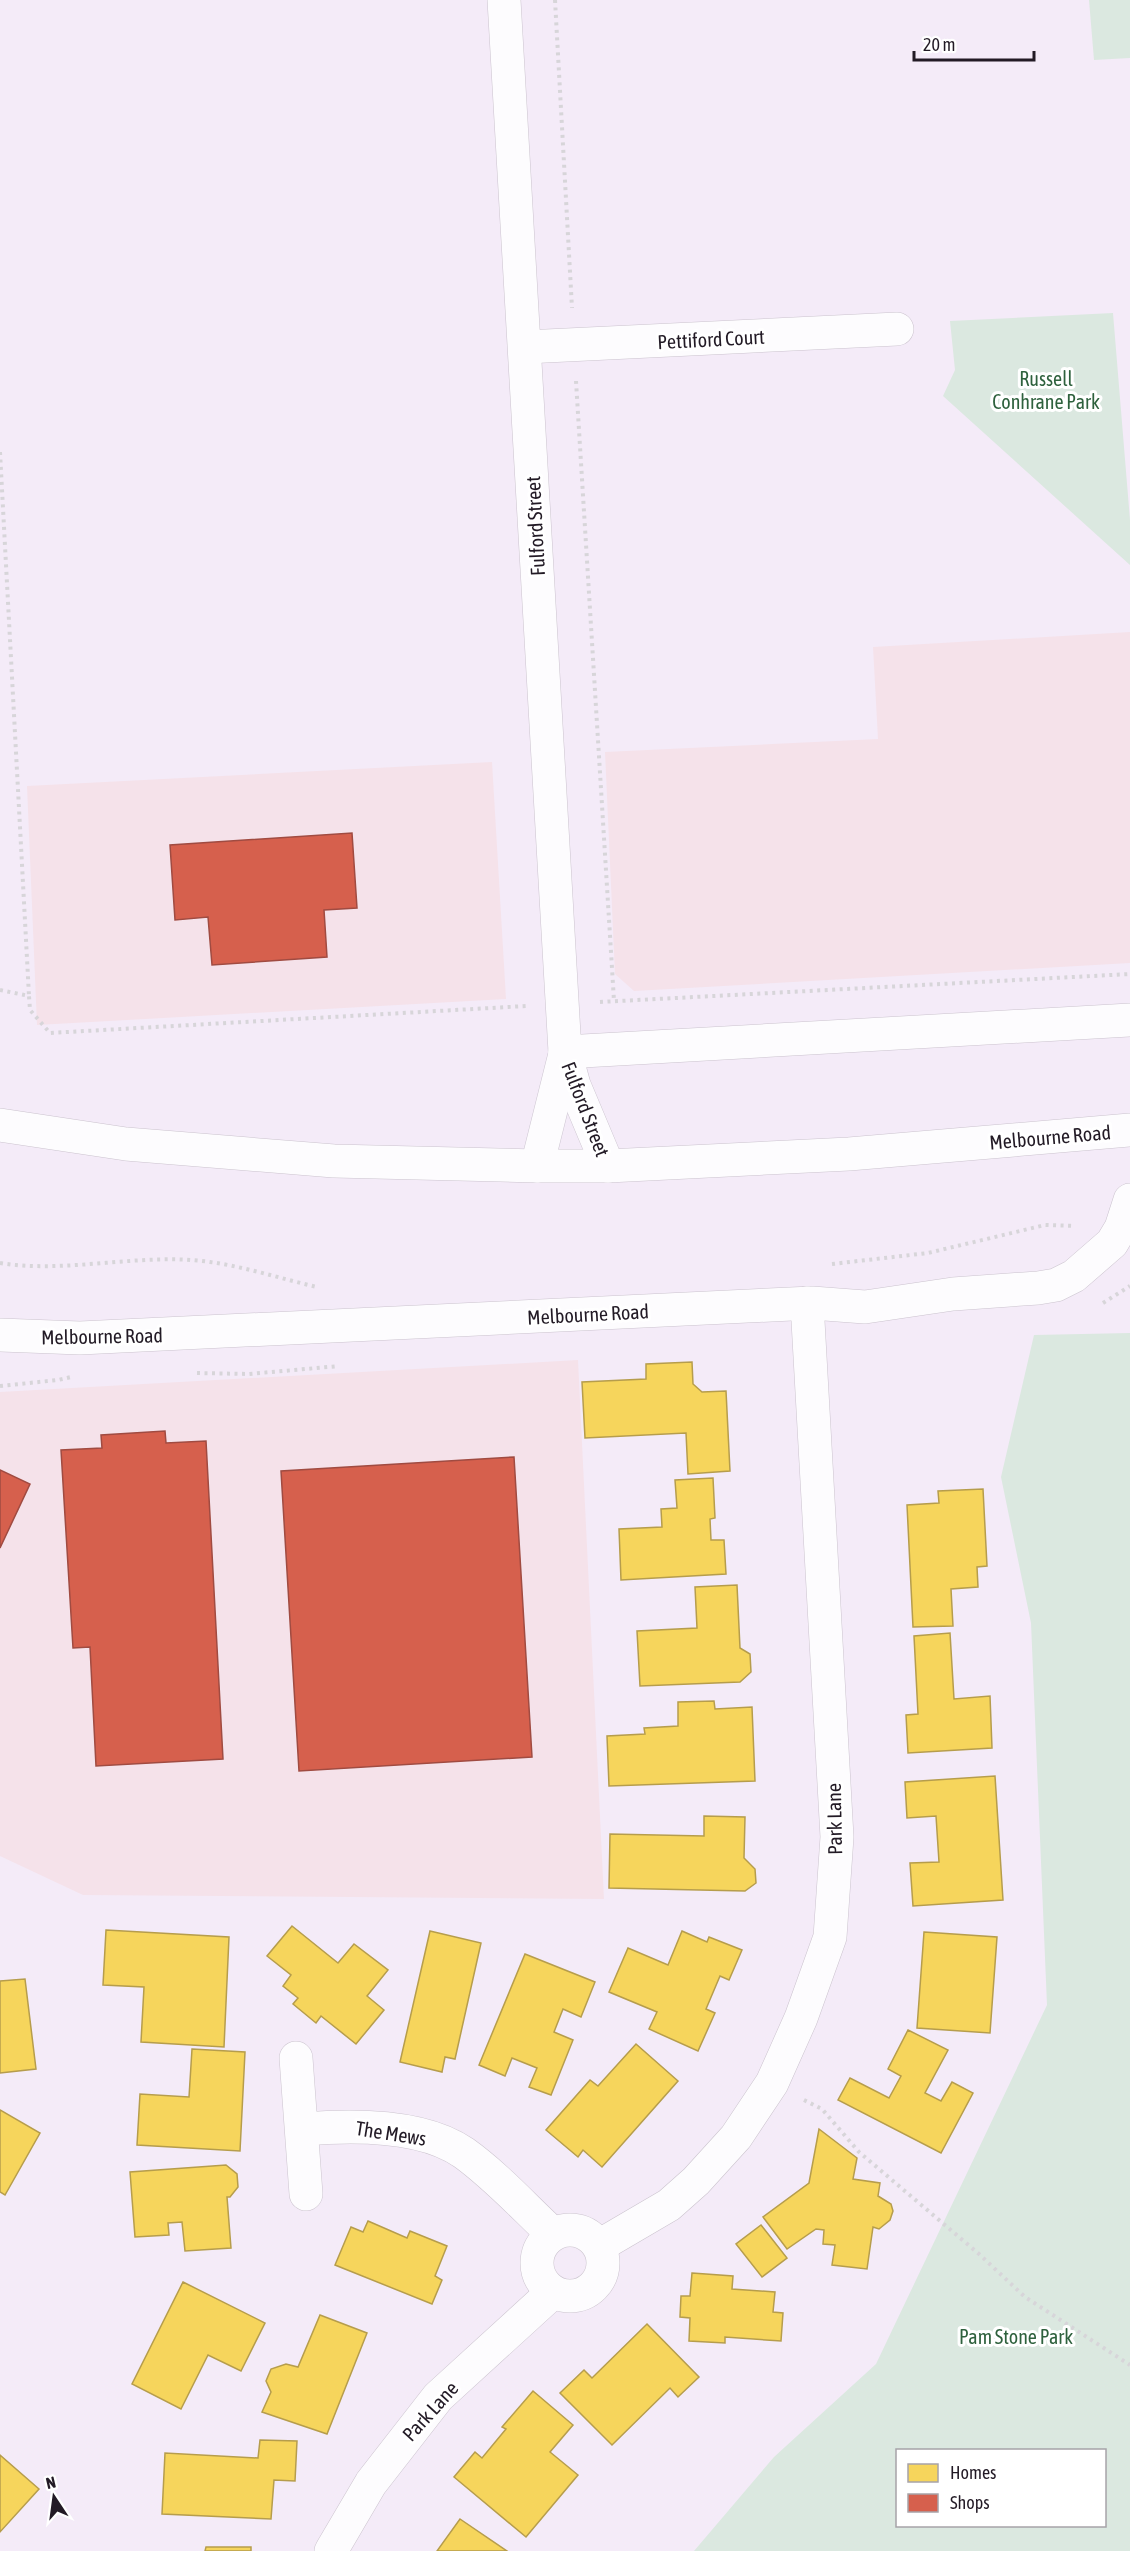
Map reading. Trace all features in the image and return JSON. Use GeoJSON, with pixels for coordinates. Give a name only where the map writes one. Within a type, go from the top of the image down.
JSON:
{"type":"FeatureCollection","features":[{"type":"Feature","properties":{"kind":"street","name":"Fulford Street"},"geometry":{"type":"LineString","coordinates":[[504,0],[565,1052],[574,1085],[608,1166]]}},
{"type":"Feature","properties":{"kind":"street","name":"Pettiford Court"},"geometry":{"type":"LineString","coordinates":[[525,347],[897,329]]}},
{"type":"Feature","properties":{"kind":"street"},"geometry":{"type":"LineString","coordinates":[[565,1052],[1130,1020]]}},
{"type":"Feature","properties":{"kind":"street","name":"Fulford Street"},"geometry":{"type":"LineString","coordinates":[[537,1166],[565,1052]]}},
{"type":"Feature","properties":{"kind":"street","name":"Melbourne Road"},"geometry":{"type":"LineString","coordinates":[[0,1125],[126,1144],[334,1161],[537,1166],[608,1166],[849,1154],[1130,1130]]}},
{"type":"Feature","properties":{"kind":"street","name":"Melbourne Road"},"geometry":{"type":"LineString","coordinates":[[0,1335],[100,1337],[807,1303],[865,1307],[953,1294],[1048,1287],[1070,1279],[1108,1247],[1121,1228],[1130,1200]]}},
{"type":"Feature","properties":{"kind":"street","name":"Park Lane"},"geometry":{"type":"LineString","coordinates":[[599,2246],[669,2205],[696,2181],[736,2137],[772,2084],[801,2018],[830,1937],[837,1837],[807,1303]]}},
{"type":"Feature","properties":{"kind":"street"},"geometry":{"type":"LineString","coordinates":[[296,2058],[306,2194]]}},
{"type":"Feature","properties":{"kind":"street","name":"The Mews"},"geometry":{"type":"LineString","coordinates":[[303,2129],[343,2126],[397,2131],[433,2138],[463,2153],[553,2234]]}},
{"type":"Feature","properties":{"kind":"street"},"geometry":{"type":"LineString","coordinates":[[566,2230],[580,2231],[590,2236],[599,2246],[603,2257],[603,2269],[599,2280],[591,2289],[579,2295],[566,2296],[553,2292],[543,2283],[537,2271],[537,2257],[542,2244],[553,2234],[566,2230]]}},
{"type":"Feature","properties":{"kind":"street","name":"Park Lane"},"geometry":{"type":"LineString","coordinates":[[331,2551],[371,2483],[438,2397],[553,2292]]}},
{"type":"Feature","properties":{"kind":"path"},"geometry":{"type":"LineString","coordinates":[[555,0],[614,1001]]}},
{"type":"Feature","properties":{"kind":"path"},"geometry":{"type":"LineString","coordinates":[[0,452],[29,996]]}},
{"type":"Feature","properties":{"kind":"path"},"geometry":{"type":"LineString","coordinates":[[825,1265],[928,1253],[1045,1225],[1072,1224],[1087,1230],[1108,1247]]}},
{"type":"Feature","properties":{"kind":"path"},"geometry":{"type":"LineString","coordinates":[[0,1263],[24,1267],[156,1261],[210,1262],[323,1289]]}},
{"type":"Feature","properties":{"kind":"path"},"geometry":{"type":"LineString","coordinates":[[772,2084],[822,2109],[859,2152],[1025,2297],[1130,2365]]}},
{"type":"Feature","properties":{"kind":"shaded area"},"geometry":{"type":"Polygon","coordinates":[[[1130,632],[1130,963],[634,991],[615,974],[605,752],[878,739],[873,647],[1130,632]]]}},
{"type":"Feature","properties":{"kind":"shaded area"},"geometry":{"type":"Polygon","coordinates":[[[492,762],[506,999],[37,1025],[27,786],[492,762]]]}},
{"type":"Feature","properties":{"kind":"shaded area"},"geometry":{"type":"Polygon","coordinates":[[[578,1360],[604,1899],[83,1895],[0,1856],[0,1392],[578,1360]]]}},
{"type":"Feature","properties":{"kind":"green space"},"geometry":{"type":"Polygon","coordinates":[[[1089,0],[1130,0],[1130,58],[1094,60],[1089,0]]]}},
{"type":"Feature","properties":{"kind":"green space","name":"Russell Conhrane Park"},"geometry":{"type":"Polygon","coordinates":[[[1113,313],[1130,520],[1130,565],[943,396],[955,370],[950,321],[1113,313]]]}},
{"type":"Feature","properties":{"kind":"green space","name":"Pam Stone Park"},"geometry":{"type":"Polygon","coordinates":[[[1130,1333],[1130,2551],[694,2551],[774,2457],[876,2364],[1047,2005],[1031,1623],[1001,1477],[1034,1335],[1130,1333]]]}},
{"type":"Feature","properties":{"kind":"building: Homes"},"geometry":{"type":"Polygon","coordinates":[[[692,1362],[693,1384],[702,1392],[726,1391],[730,1471],[688,1474],[686,1433],[585,1438],[582,1382],[646,1379],[646,1364],[692,1362]]]}},
{"type":"Feature","properties":{"kind":"building: Homes"},"geometry":{"type":"Polygon","coordinates":[[[713,1478],[715,1518],[710,1519],[711,1540],[724,1540],[726,1574],[621,1580],[619,1529],[662,1527],[661,1509],[677,1508],[675,1480],[713,1478]]]}},
{"type":"Feature","properties":{"kind":"building: Homes"},"geometry":{"type":"Polygon","coordinates":[[[983,1489],[987,1566],[977,1567],[978,1587],[951,1589],[953,1626],[913,1627],[907,1505],[939,1503],[938,1491],[983,1489]]]}},
{"type":"Feature","properties":{"kind":"building: Homes"},"geometry":{"type":"Polygon","coordinates":[[[737,1585],[740,1648],[750,1654],[751,1672],[740,1682],[640,1686],[637,1631],[697,1628],[695,1587],[737,1585]]]}},
{"type":"Feature","properties":{"kind":"building: Homes"},"geometry":{"type":"Polygon","coordinates":[[[950,1633],[954,1699],[990,1696],[992,1748],[908,1753],[906,1715],[918,1714],[914,1636],[950,1633]]]}},
{"type":"Feature","properties":{"kind":"building: Homes"},"geometry":{"type":"Polygon","coordinates":[[[714,1701],[715,1709],[752,1707],[755,1781],[609,1786],[607,1736],[645,1734],[644,1728],[678,1726],[678,1702],[714,1701]]]}},
{"type":"Feature","properties":{"kind":"building: Homes"},"geometry":{"type":"Polygon","coordinates":[[[995,1776],[1003,1900],[913,1906],[910,1863],[939,1862],[936,1816],[907,1818],[905,1782],[995,1776]]]}},
{"type":"Feature","properties":{"kind":"building: Homes"},"geometry":{"type":"Polygon","coordinates":[[[704,1816],[745,1817],[744,1858],[755,1869],[756,1883],[745,1891],[609,1888],[610,1834],[704,1836],[704,1816]]]}},
{"type":"Feature","properties":{"kind":"building: Homes"},"geometry":{"type":"Polygon","coordinates":[[[292,1926],[338,1963],[354,1944],[388,1970],[367,1996],[384,2010],[356,2044],[321,2016],[316,2023],[293,2004],[298,1998],[283,1986],[291,1975],[267,1956],[292,1926]]]}},
{"type":"Feature","properties":{"kind":"building: Homes"},"geometry":{"type":"Polygon","coordinates":[[[106,1930],[229,1937],[224,2047],[141,2042],[144,1987],[103,1985],[106,1930]]]}},
{"type":"Feature","properties":{"kind":"building: Homes"},"geometry":{"type":"Polygon","coordinates":[[[430,1931],[481,1943],[455,2059],[445,2057],[442,2072],[400,2062],[430,1931]]]}},
{"type":"Feature","properties":{"kind":"building: Homes"},"geometry":{"type":"Polygon","coordinates":[[[682,1931],[707,1942],[709,1937],[742,1950],[729,1980],[720,1976],[706,2009],[715,2013],[698,2051],[649,2029],[657,2012],[609,1992],[628,1948],[668,1965],[682,1931]]]}},
{"type":"Feature","properties":{"kind":"building: Homes"},"geometry":{"type":"Polygon","coordinates":[[[924,1932],[997,1937],[990,2033],[917,2028],[924,1932]]]}},
{"type":"Feature","properties":{"kind":"building: Homes"},"geometry":{"type":"Polygon","coordinates":[[[525,1954],[595,1982],[581,2017],[563,2009],[554,2032],[573,2040],[551,2095],[529,2087],[537,2068],[512,2058],[505,2076],[479,2065],[525,1954]]]}},
{"type":"Feature","properties":{"kind":"building: Homes"},"geometry":{"type":"Polygon","coordinates":[[[25,1979],[36,2069],[0,2073],[0,1981],[25,1979]]]}},
{"type":"Feature","properties":{"kind":"building: Homes"},"geometry":{"type":"Polygon","coordinates":[[[908,2030],[948,2050],[925,2093],[941,2101],[952,2082],[973,2093],[941,2153],[838,2100],[850,2078],[889,2098],[901,2076],[888,2069],[908,2030]]]}},
{"type":"Feature","properties":{"kind":"building: Homes"},"geometry":{"type":"Polygon","coordinates":[[[636,2044],[678,2081],[602,2167],[583,2150],[578,2157],[546,2130],[590,2080],[598,2086],[636,2044]]]}},
{"type":"Feature","properties":{"kind":"building: Homes"},"geometry":{"type":"Polygon","coordinates":[[[192,2049],[245,2052],[240,2151],[137,2145],[140,2094],[189,2097],[192,2049]]]}},
{"type":"Feature","properties":{"kind":"building: Homes"},"geometry":{"type":"Polygon","coordinates":[[[0,2110],[40,2133],[5,2195],[0,2192],[0,2110]]]}},
{"type":"Feature","properties":{"kind":"building: Homes"},"geometry":{"type":"Polygon","coordinates":[[[819,2129],[857,2158],[853,2179],[880,2183],[878,2196],[891,2204],[893,2211],[890,2220],[879,2229],[873,2227],[867,2269],[832,2265],[835,2245],[823,2244],[824,2230],[816,2229],[787,2249],[763,2217],[809,2183],[819,2129]]]}},
{"type":"Feature","properties":{"kind":"building: Homes"},"geometry":{"type":"Polygon","coordinates":[[[226,2165],[237,2174],[238,2187],[230,2197],[227,2197],[231,2248],[185,2251],[182,2222],[168,2223],[169,2235],[135,2237],[130,2172],[226,2165]]]}},
{"type":"Feature","properties":{"kind":"building: Homes"},"geometry":{"type":"Polygon","coordinates":[[[368,2221],[407,2238],[410,2231],[447,2246],[435,2276],[442,2280],[432,2304],[335,2265],[351,2227],[363,2232],[368,2221]]]}},
{"type":"Feature","properties":{"kind":"building: Homes"},"geometry":{"type":"Polygon","coordinates":[[[761,2225],[787,2258],[762,2277],[736,2244],[761,2225]]]}},
{"type":"Feature","properties":{"kind":"building: Homes"},"geometry":{"type":"Polygon","coordinates":[[[692,2273],[733,2276],[732,2289],[775,2292],[773,2312],[783,2313],[781,2341],[725,2337],[725,2343],[689,2341],[690,2318],[680,2317],[681,2296],[690,2296],[692,2273]]]}},
{"type":"Feature","properties":{"kind":"building: Homes"},"geometry":{"type":"Polygon","coordinates":[[[183,2282],[265,2323],[241,2371],[208,2355],[181,2409],[132,2384],[183,2282]]]}},
{"type":"Feature","properties":{"kind":"building: Homes"},"geometry":{"type":"Polygon","coordinates":[[[320,2315],[367,2333],[327,2434],[262,2412],[271,2392],[266,2381],[271,2369],[286,2364],[298,2367],[320,2315]]]}},
{"type":"Feature","properties":{"kind":"building: Homes"},"geometry":{"type":"Polygon","coordinates":[[[647,2324],[699,2377],[678,2397],[670,2388],[612,2445],[560,2393],[584,2370],[592,2378],[647,2324]]]}},
{"type":"Feature","properties":{"kind":"building: Homes"},"geometry":{"type":"Polygon","coordinates":[[[533,2391],[573,2425],[550,2452],[578,2475],[526,2537],[454,2477],[475,2452],[482,2458],[506,2429],[502,2427],[533,2391]]]}},
{"type":"Feature","properties":{"kind":"building: Homes"},"geometry":{"type":"Polygon","coordinates":[[[260,2440],[297,2441],[295,2481],[274,2480],[271,2519],[162,2514],[165,2453],[258,2458],[260,2440]]]}},
{"type":"Feature","properties":{"kind":"building: Homes"},"geometry":{"type":"Polygon","coordinates":[[[0,2455],[39,2489],[0,2532],[0,2455]]]}},
{"type":"Feature","properties":{"kind":"building: Homes"},"geometry":{"type":"Polygon","coordinates":[[[460,2519],[507,2551],[437,2551],[460,2519]]]}},
{"type":"Feature","properties":{"kind":"building: Homes"},"geometry":{"type":"Polygon","coordinates":[[[206,2547],[251,2547],[251,2551],[205,2551],[206,2547]]]}},
{"type":"Feature","properties":{"kind":"building: Shops"},"geometry":{"type":"Polygon","coordinates":[[[352,833],[357,908],[324,910],[327,957],[212,965],[208,917],[175,920],[170,845],[352,833]]]}},
{"type":"Feature","properties":{"kind":"building: Shops"},"geometry":{"type":"Polygon","coordinates":[[[165,1431],[166,1443],[206,1441],[223,1759],[96,1766],[90,1647],[73,1648],[61,1450],[102,1448],[101,1435],[165,1431]]]}},
{"type":"Feature","properties":{"kind":"building: Shops"},"geometry":{"type":"Polygon","coordinates":[[[514,1457],[532,1757],[299,1771],[281,1471],[514,1457]]]}},
{"type":"Feature","properties":{"kind":"building: Shops"},"geometry":{"type":"Polygon","coordinates":[[[0,1470],[30,1484],[0,1548],[0,1470]]]}}]}
